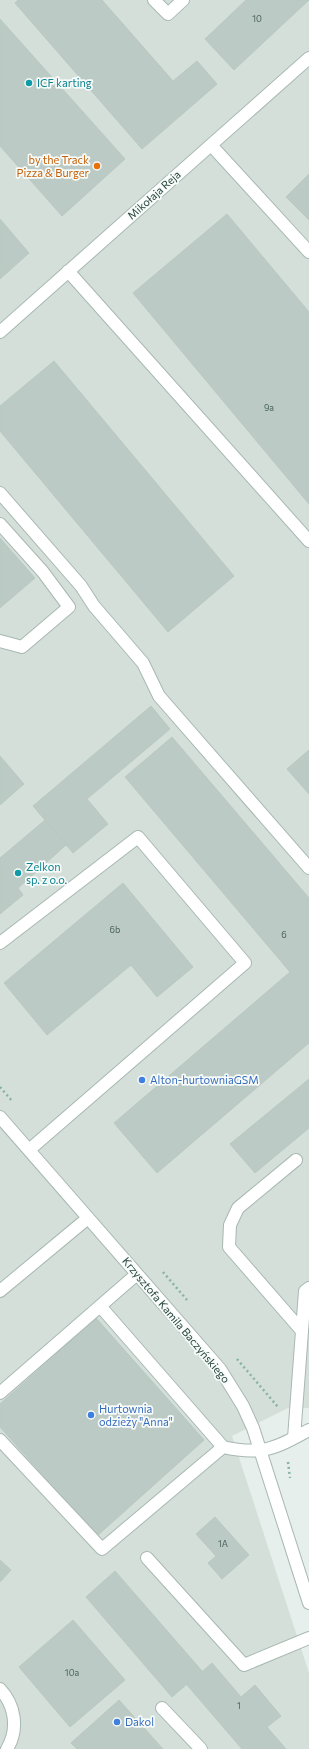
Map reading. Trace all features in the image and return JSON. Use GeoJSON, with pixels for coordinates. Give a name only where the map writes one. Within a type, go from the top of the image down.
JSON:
{"type":"FeatureCollection","features":[{"type":"Feature","properties":{"kind":"street"},"geometry":{"type":"LineString","coordinates":[[154,0],[168,14],[183,0]]}},
{"type":"Feature","properties":{"kind":"street","name":"Mikołaja Reja"},"geometry":{"type":"LineString","coordinates":[[0,332],[309,58]]}},
{"type":"Feature","properties":{"kind":"street"},"geometry":{"type":"LineString","coordinates":[[211,145],[309,252]]}},
{"type":"Feature","properties":{"kind":"street"},"geometry":{"type":"LineString","coordinates":[[68,271],[309,541]]}},
{"type":"Feature","properties":{"kind":"street"},"geometry":{"type":"LineString","coordinates":[[0,493],[81,586],[94,606],[143,663],[159,696],[309,868]]}},
{"type":"Feature","properties":{"kind":"street"},"geometry":{"type":"LineString","coordinates":[[0,524],[42,572],[69,607],[22,647],[0,641]]}},
{"type":"Feature","properties":{"kind":"street"},"geometry":{"type":"LineString","coordinates":[[0,943],[138,837],[245,963],[29,1150]]}},
{"type":"Feature","properties":{"kind":"street","name":"Krzysztofa Kamila Baczyńskiego"},"geometry":{"type":"LineString","coordinates":[[0,1117],[220,1369],[243,1406],[253,1428],[309,1603]]}},
{"type":"Feature","properties":{"kind":"street"},"geometry":{"type":"LineString","coordinates":[[296,1160],[238,1208],[230,1225],[229,1247],[302,1331]]}},
{"type":"Feature","properties":{"kind":"street"},"geometry":{"type":"LineString","coordinates":[[0,1291],[88,1218]]}},
{"type":"Feature","properties":{"kind":"street"},"geometry":{"type":"LineString","coordinates":[[0,1393],[137,1274]]}},
{"type":"Feature","properties":{"kind":"street"},"geometry":{"type":"LineString","coordinates":[[294,1438],[305,1291],[309,1288]]}},
{"type":"Feature","properties":{"kind":"street"},"geometry":{"type":"LineString","coordinates":[[100,1306],[223,1447],[245,1451],[261,1451],[277,1447],[309,1430]]}},
{"type":"Feature","properties":{"kind":"street"},"geometry":{"type":"LineString","coordinates":[[0,1440],[102,1549],[223,1447]]}},
{"type":"Feature","properties":{"kind":"street"},"geometry":{"type":"LineString","coordinates":[[147,1558],[244,1665],[309,1638]]}},
{"type":"Feature","properties":{"kind":"street"},"geometry":{"type":"LineString","coordinates":[[0,1689],[7,1696],[14,1710],[14,1728],[7,1749]]}},
{"type":"Feature","properties":{"kind":"street"},"geometry":{"type":"LineString","coordinates":[[162,1708],[201,1749]]}},
{"type":"Feature","properties":{"kind":"shaded area"},"geometry":{"type":"Polygon","coordinates":[[[0,0],[309,0],[309,1408],[288,1408],[232,1436],[309,1673],[309,1749],[0,1749],[0,0]]]}},
{"type":"Feature","properties":{"kind":"building"},"geometry":{"type":"Polygon","coordinates":[[[18,0],[102,0],[173,81],[197,61],[217,84],[142,149],[15,3],[18,0]]]}},
{"type":"Feature","properties":{"kind":"building"},"geometry":{"type":"Polygon","coordinates":[[[246,0],[309,0],[234,70],[205,39],[246,0]]]}},
{"type":"Feature","properties":{"kind":"building","name":"ICF karting"},"geometry":{"type":"Polygon","coordinates":[[[0,19],[125,159],[62,216],[0,146],[0,19]]]}},
{"type":"Feature","properties":{"kind":"building"},"geometry":{"type":"Polygon","coordinates":[[[309,174],[309,220],[286,197],[309,174]]]}},
{"type":"Feature","properties":{"kind":"building"},"geometry":{"type":"Polygon","coordinates":[[[227,214],[309,312],[309,504],[133,293],[227,214]]]}},
{"type":"Feature","properties":{"kind":"building"},"geometry":{"type":"Polygon","coordinates":[[[0,219],[29,253],[0,279],[0,219]]]}},
{"type":"Feature","properties":{"kind":"building"},"geometry":{"type":"Polygon","coordinates":[[[54,361],[234,576],[168,632],[0,431],[0,406],[54,361]]]}},
{"type":"Feature","properties":{"kind":"building"},"geometry":{"type":"Polygon","coordinates":[[[0,538],[35,578],[0,608],[0,538]]]}},
{"type":"Feature","properties":{"kind":"building"},"geometry":{"type":"Polygon","coordinates":[[[151,706],[170,729],[87,799],[108,824],[73,853],[33,806],[151,706]]]}},
{"type":"Feature","properties":{"kind":"building"},"geometry":{"type":"Polygon","coordinates":[[[172,737],[309,898],[309,1043],[157,1173],[114,1123],[290,972],[125,777],[172,737]]]}},
{"type":"Feature","properties":{"kind":"building"},"geometry":{"type":"Polygon","coordinates":[[[309,750],[309,794],[287,769],[309,750]]]}},
{"type":"Feature","properties":{"kind":"building"},"geometry":{"type":"Polygon","coordinates":[[[0,756],[24,784],[0,805],[0,756]]]}},
{"type":"Feature","properties":{"kind":"building","name":"Zelkon sp. z o.o."},"geometry":{"type":"Polygon","coordinates":[[[45,820],[66,845],[18,888],[23,895],[0,914],[0,858],[45,820]]]}},
{"type":"Feature","properties":{"kind":"building"},"geometry":{"type":"Polygon","coordinates":[[[123,883],[193,967],[157,997],[131,965],[47,1035],[4,983],[123,883]]]}},
{"type":"Feature","properties":{"kind":"building"},"geometry":{"type":"Polygon","coordinates":[[[309,1079],[309,1128],[255,1173],[230,1144],[309,1079]]]}},
{"type":"Feature","properties":{"kind":"building","name":"Hurtownia odzieży \"Anna\""},"geometry":{"type":"Polygon","coordinates":[[[96,1318],[204,1440],[97,1536],[0,1427],[0,1404],[96,1318]]]}},
{"type":"Feature","properties":{"kind":"building"},"geometry":{"type":"Polygon","coordinates":[[[215,1517],[249,1555],[222,1579],[208,1563],[216,1556],[196,1534],[215,1517]]]}},
{"type":"Feature","properties":{"kind":"building"},"geometry":{"type":"Polygon","coordinates":[[[0,1560],[11,1570],[0,1582],[0,1560]]]}},
{"type":"Feature","properties":{"kind":"building"},"geometry":{"type":"Polygon","coordinates":[[[115,1571],[202,1671],[172,1697],[86,1597],[115,1571]]]}},
{"type":"Feature","properties":{"kind":"building"},"geometry":{"type":"Polygon","coordinates":[[[73,1620],[125,1680],[70,1727],[19,1667],[73,1620]]]}},
{"type":"Feature","properties":{"kind":"building"},"geometry":{"type":"Polygon","coordinates":[[[212,1663],[241,1697],[255,1685],[281,1716],[267,1727],[286,1749],[242,1749],[187,1685],[212,1663]]]}},
{"type":"Feature","properties":{"kind":"building","name":"Dakol"},"geometry":{"type":"Polygon","coordinates":[[[119,1700],[163,1749],[77,1749],[71,1743],[119,1700]]]}},
{"type":"Feature","properties":{"kind":"place","name":"ICF karting"},"geometry":{"type":"Point","coordinates":[29,83]}},
{"type":"Feature","properties":{"kind":"place","name":"by the Track Pizza & Burger"},"geometry":{"type":"Point","coordinates":[97,166]}},
{"type":"Feature","properties":{"kind":"place","name":"Zelkon sp. z o.o."},"geometry":{"type":"Point","coordinates":[18,873]}},
{"type":"Feature","properties":{"kind":"place","name":"Alton-hurtowniaGSM"},"geometry":{"type":"Point","coordinates":[142,1080]}},
{"type":"Feature","properties":{"kind":"place","name":"Hurtownia odzieży \"Anna\""},"geometry":{"type":"Point","coordinates":[91,1415]}},
{"type":"Feature","properties":{"kind":"place","name":"Dakol"},"geometry":{"type":"Point","coordinates":[117,1722]}}]}
